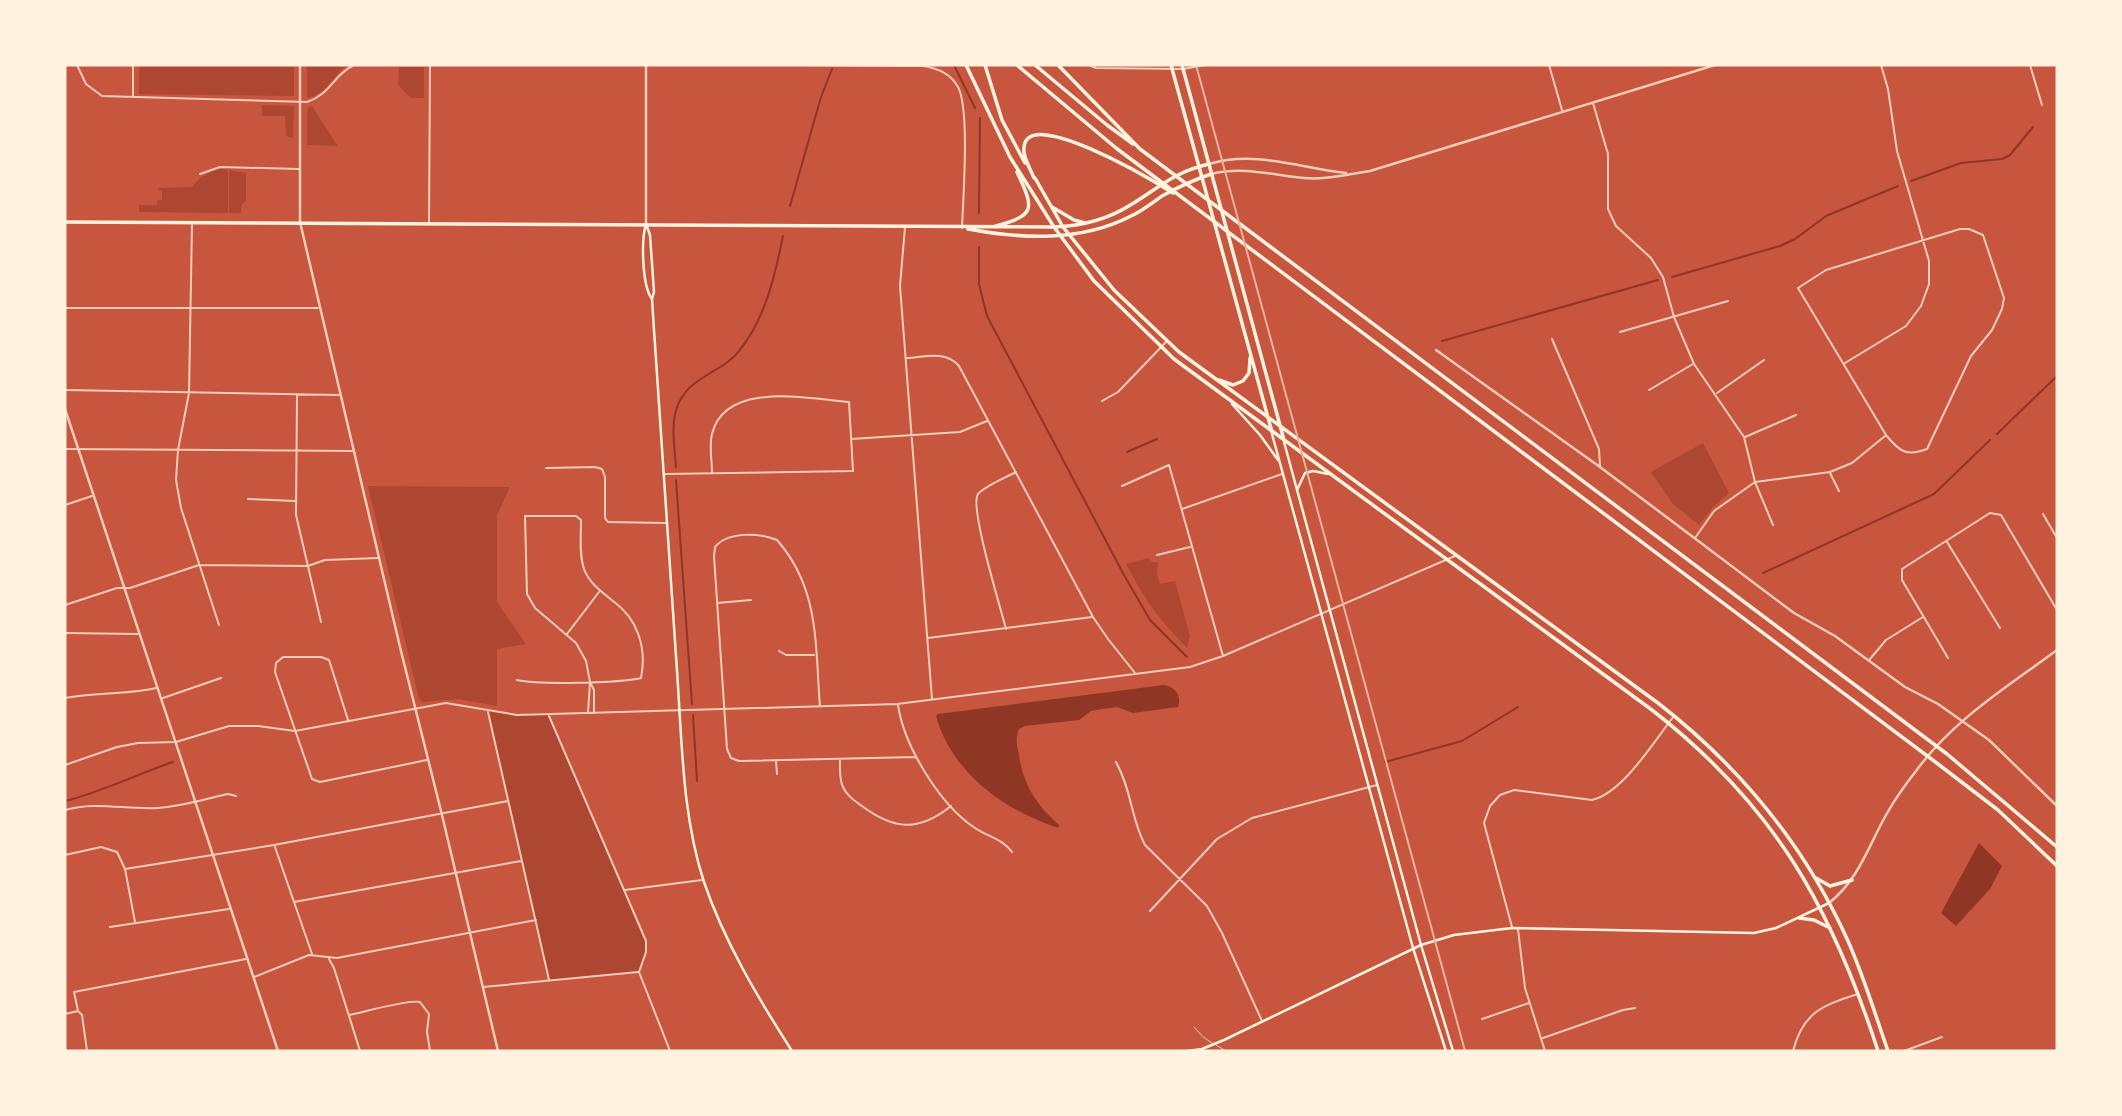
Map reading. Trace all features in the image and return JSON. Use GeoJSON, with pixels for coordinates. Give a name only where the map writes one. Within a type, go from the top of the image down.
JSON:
{"type":"FeatureCollection","features":[{"type":"Feature","properties":{"kind":"main road"},"geometry":{"type":"LineString","coordinates":[[966,65],[1028,196],[1026,213],[1020,219],[996,226]]}},
{"type":"Feature","properties":{"kind":"main road"},"geometry":{"type":"LineString","coordinates":[[985,65],[1002,120],[1063,227],[1101,275],[1167,342],[1280,428],[1674,716],[1707,744],[1753,791],[1785,832],[1829,903],[1853,952],[1888,1051]]}},
{"type":"Feature","properties":{"kind":"main road"},"geometry":{"type":"LineString","coordinates":[[1017,65],[1150,176],[1917,747],[1998,810],[2057,866]]}},
{"type":"Feature","properties":{"kind":"main road"},"geometry":{"type":"LineString","coordinates":[[1035,65],[1107,125],[1947,754],[2057,847]]}},
{"type":"Feature","properties":{"kind":"main road"},"geometry":{"type":"LineString","coordinates":[[1058,65],[1140,149]]}},
{"type":"Feature","properties":{"kind":"main road"},"geometry":{"type":"LineString","coordinates":[[1172,67],[1413,948],[1446,1051]]}},
{"type":"Feature","properties":{"kind":"main road"},"geometry":{"type":"LineString","coordinates":[[1183,67],[1421,944],[1453,1051]]}},
{"type":"Feature","properties":{"kind":"main road"},"geometry":{"type":"LineString","coordinates":[[1034,177],[1024,153],[1025,147],[1034,135],[1044,133],[1080,145],[1150,176]]}},
{"type":"Feature","properties":{"kind":"main road"},"geometry":{"type":"LineString","coordinates":[[1010,157],[1054,227],[1094,281],[1161,348],[1272,434],[1669,723],[1748,800],[1791,857],[1821,907],[1858,994],[1878,1051]]}},
{"type":"Feature","properties":{"kind":"main road"},"geometry":{"type":"LineString","coordinates":[[65,222],[1063,227],[1085,223],[1124,209],[1170,178],[1209,164]]}},
{"type":"Feature","properties":{"kind":"main road"},"geometry":{"type":"LineString","coordinates":[[962,228],[999,235],[1070,235],[1089,232],[1114,224],[1181,186],[1211,174]]}},
{"type":"Feature","properties":{"kind":"main road"},"geometry":{"type":"LineString","coordinates":[[1051,206],[1074,220],[1085,223]]}},
{"type":"Feature","properties":{"kind":"main road"},"geometry":{"type":"LineString","coordinates":[[646,224],[650,235],[667,523],[689,815],[703,880],[728,939],[775,1026],[792,1051]]}},
{"type":"Feature","properties":{"kind":"main road"},"geometry":{"type":"LineString","coordinates":[[646,224],[643,235],[644,257],[647,293],[652,299]]}},
{"type":"Feature","properties":{"kind":"main road"},"geometry":{"type":"LineString","coordinates":[[1212,377],[1230,384],[1241,383],[1248,376],[1251,356]]}},
{"type":"Feature","properties":{"kind":"main road"},"geometry":{"type":"LineString","coordinates":[[1232,404],[1281,464]]}},
{"type":"Feature","properties":{"kind":"main road"},"geometry":{"type":"LineString","coordinates":[[1297,490],[1301,477],[1307,472],[1328,474]]}},
{"type":"Feature","properties":{"kind":"main road"},"geometry":{"type":"LineString","coordinates":[[1814,877],[1830,886],[1852,880]]}},
{"type":"Feature","properties":{"kind":"main road"},"geometry":{"type":"LineString","coordinates":[[1187,1051],[1214,1044],[1421,944],[1473,931],[1518,928],[1754,933],[1776,928],[1829,903]]}},
{"type":"Feature","properties":{"kind":"main road"},"geometry":{"type":"LineString","coordinates":[[1799,918],[1825,923],[1832,930]]}},
{"type":"Feature","properties":{"kind":"street"},"geometry":{"type":"LineString","coordinates":[[77,65],[91,89],[102,96],[112,98],[300,101],[310,101],[324,94],[346,69],[354,65]]}},
{"type":"Feature","properties":{"kind":"street"},"geometry":{"type":"LineString","coordinates":[[133,65],[133,98]]}},
{"type":"Feature","properties":{"kind":"street"},"geometry":{"type":"LineString","coordinates":[[300,65],[300,222],[498,1051]]}},
{"type":"Feature","properties":{"kind":"street"},"geometry":{"type":"LineString","coordinates":[[429,223],[430,65]]}},
{"type":"Feature","properties":{"kind":"street"},"geometry":{"type":"LineString","coordinates":[[646,65],[646,224]]}},
{"type":"Feature","properties":{"kind":"street"},"geometry":{"type":"LineString","coordinates":[[793,65],[923,65],[948,75],[957,85],[964,112],[962,228]]}},
{"type":"Feature","properties":{"kind":"street"},"geometry":{"type":"LineString","coordinates":[[1089,65],[1205,65]]}},
{"type":"Feature","properties":{"kind":"street"},"geometry":{"type":"LineString","coordinates":[[1549,65],[1562,111]]}},
{"type":"Feature","properties":{"kind":"street"},"geometry":{"type":"LineString","coordinates":[[1211,174],[1255,170],[1304,178],[1325,178],[1349,174],[1401,162],[1715,65]]}},
{"type":"Feature","properties":{"kind":"street"},"geometry":{"type":"LineString","coordinates":[[1844,364],[1906,326],[1921,306],[1929,284],[1929,261],[1897,151],[1888,89],[1881,65]]}},
{"type":"Feature","properties":{"kind":"street"},"geometry":{"type":"LineString","coordinates":[[2030,65],[2042,105]]}},
{"type":"Feature","properties":{"kind":"street"},"geometry":{"type":"LineString","coordinates":[[1592,102],[1608,154],[1608,209],[1616,226],[1651,258],[1663,277],[1674,317],[1694,364],[1744,437],[1755,482],[1773,525]]}},
{"type":"Feature","properties":{"kind":"street"},"geometry":{"type":"LineString","coordinates":[[1209,164],[1253,159],[1349,174]]}},
{"type":"Feature","properties":{"kind":"street"},"geometry":{"type":"LineString","coordinates":[[200,174],[220,167],[300,169]]}},
{"type":"Feature","properties":{"kind":"street"},"geometry":{"type":"LineString","coordinates":[[192,223],[189,393],[178,450],[177,490],[219,625]]}},
{"type":"Feature","properties":{"kind":"street"},"geometry":{"type":"LineString","coordinates":[[905,227],[900,286],[932,700]]}},
{"type":"Feature","properties":{"kind":"street"},"geometry":{"type":"LineString","coordinates":[[1960,229],[1969,229],[1983,235],[2004,298],[2002,309],[1992,330],[1971,356],[1927,449],[1915,453],[1897,448],[1886,435],[1844,364],[1798,288],[1826,270],[1921,240],[1960,229]]}},
{"type":"Feature","properties":{"kind":"street"},"geometry":{"type":"LineString","coordinates":[[1620,332],[1728,301]]}},
{"type":"Feature","properties":{"kind":"street"},"geometry":{"type":"LineString","coordinates":[[65,308],[319,308]]}},
{"type":"Feature","properties":{"kind":"street"},"geometry":{"type":"LineString","coordinates":[[1552,339],[1599,449],[1600,467]]}},
{"type":"Feature","properties":{"kind":"street"},"geometry":{"type":"LineString","coordinates":[[1102,401],[1116,394],[1167,342]]}},
{"type":"Feature","properties":{"kind":"street"},"geometry":{"type":"LineString","coordinates":[[1436,350],[1600,467],[1794,613],[1835,636],[1905,687],[1938,704],[1989,740],[2057,806]]}},
{"type":"Feature","properties":{"kind":"street"},"geometry":{"type":"LineString","coordinates":[[905,358],[943,355],[955,361],[1093,617],[1135,674]]}},
{"type":"Feature","properties":{"kind":"street"},"geometry":{"type":"LineString","coordinates":[[1716,394],[1764,359]]}},
{"type":"Feature","properties":{"kind":"street"},"geometry":{"type":"LineString","coordinates":[[1648,390],[1694,364]]}},
{"type":"Feature","properties":{"kind":"street"},"geometry":{"type":"LineString","coordinates":[[65,390],[340,395]]}},
{"type":"Feature","properties":{"kind":"street"},"geometry":{"type":"LineString","coordinates":[[297,395],[296,516],[321,622]]}},
{"type":"Feature","properties":{"kind":"street"},"geometry":{"type":"LineString","coordinates":[[664,474],[853,471],[849,402],[779,395],[749,400],[730,408],[717,421],[712,436],[712,472]]}},
{"type":"Feature","properties":{"kind":"street"},"geometry":{"type":"LineString","coordinates":[[65,409],[278,1051]]}},
{"type":"Feature","properties":{"kind":"street"},"geometry":{"type":"LineString","coordinates":[[1744,437],[1796,415]]}},
{"type":"Feature","properties":{"kind":"street"},"geometry":{"type":"LineString","coordinates":[[851,439],[960,432],[988,421]]}},
{"type":"Feature","properties":{"kind":"street"},"geometry":{"type":"LineString","coordinates":[[1695,538],[1714,511],[1755,482],[1830,472],[1852,463],[1886,435]]}},
{"type":"Feature","properties":{"kind":"street"},"geometry":{"type":"LineString","coordinates":[[65,449],[353,451]]}},
{"type":"Feature","properties":{"kind":"street"},"geometry":{"type":"LineString","coordinates":[[1122,486],[1169,465],[1223,656]]}},
{"type":"Feature","properties":{"kind":"street"},"geometry":{"type":"LineString","coordinates":[[546,468],[602,468],[605,477],[605,518],[608,522],[667,523]]}},
{"type":"Feature","properties":{"kind":"street"},"geometry":{"type":"LineString","coordinates":[[1006,629],[975,502],[979,493],[1016,472]]}},
{"type":"Feature","properties":{"kind":"street"},"geometry":{"type":"LineString","coordinates":[[1830,472],[1839,491]]}},
{"type":"Feature","properties":{"kind":"street"},"geometry":{"type":"LineString","coordinates":[[1181,509],[1283,474]]}},
{"type":"Feature","properties":{"kind":"street"},"geometry":{"type":"LineString","coordinates":[[65,505],[93,496]]}},
{"type":"Feature","properties":{"kind":"street"},"geometry":{"type":"LineString","coordinates":[[248,499],[296,500]]}},
{"type":"Feature","properties":{"kind":"street"},"geometry":{"type":"LineString","coordinates":[[1948,657],[1900,574],[1902,569],[1990,513],[2001,515],[2057,610]]}},
{"type":"Feature","properties":{"kind":"street"},"geometry":{"type":"LineString","coordinates":[[2043,514],[2057,538]]}},
{"type":"Feature","properties":{"kind":"street"},"geometry":{"type":"LineString","coordinates":[[517,680],[534,682],[590,681],[641,678],[640,642],[636,625],[624,609],[600,591],[589,578],[583,565],[581,520],[576,516],[525,516],[527,594],[535,608],[583,652],[590,681],[594,690],[594,714]]}},
{"type":"Feature","properties":{"kind":"street"},"geometry":{"type":"LineString","coordinates":[[820,707],[811,604],[807,589],[788,553],[777,540],[768,537],[734,536],[720,541],[715,547],[714,556],[727,749],[731,758],[739,761],[776,761],[916,757]]}},
{"type":"Feature","properties":{"kind":"street"},"geometry":{"type":"LineString","coordinates":[[1947,541],[2000,628]]}},
{"type":"Feature","properties":{"kind":"street"},"geometry":{"type":"LineString","coordinates":[[1157,555],[1191,546]]}},
{"type":"Feature","properties":{"kind":"street"},"geometry":{"type":"LineString","coordinates":[[65,765],[138,743],[176,742],[229,726],[244,725],[295,731],[446,703],[517,715],[897,704],[1190,667],[1223,656],[1456,555]]}},
{"type":"Feature","properties":{"kind":"street"},"geometry":{"type":"LineString","coordinates":[[65,605],[199,565],[308,566],[325,559],[379,558]]}},
{"type":"Feature","properties":{"kind":"street"},"geometry":{"type":"LineString","coordinates":[[567,635],[600,591]]}},
{"type":"Feature","properties":{"kind":"street"},"geometry":{"type":"LineString","coordinates":[[717,603],[751,600]]}},
{"type":"Feature","properties":{"kind":"street"},"geometry":{"type":"LineString","coordinates":[[927,638],[1093,617]]}},
{"type":"Feature","properties":{"kind":"street"},"geometry":{"type":"LineString","coordinates":[[1869,660],[1886,640],[1924,617]]}},
{"type":"Feature","properties":{"kind":"street"},"geometry":{"type":"LineString","coordinates":[[65,633],[139,635]]}},
{"type":"Feature","properties":{"kind":"street"},"geometry":{"type":"LineString","coordinates":[[1829,903],[1852,880],[1886,814],[1933,750],[1961,721],[2057,650]]}},
{"type":"Feature","properties":{"kind":"street"},"geometry":{"type":"LineString","coordinates":[[779,651],[786,655],[815,655]]}},
{"type":"Feature","properties":{"kind":"street"},"geometry":{"type":"LineString","coordinates":[[348,722],[329,660],[320,657],[283,657],[276,663],[275,673],[312,779],[320,782],[428,760]]}},
{"type":"Feature","properties":{"kind":"street"},"geometry":{"type":"LineString","coordinates":[[161,699],[221,678]]}},
{"type":"Feature","properties":{"kind":"street"},"geometry":{"type":"LineString","coordinates":[[588,714],[590,681]]}},
{"type":"Feature","properties":{"kind":"street"},"geometry":{"type":"LineString","coordinates":[[65,698],[96,693],[128,694],[157,687]]}},
{"type":"Feature","properties":{"kind":"street"},"geometry":{"type":"LineString","coordinates":[[897,704],[901,725],[928,778],[974,828],[1006,844],[1012,852]]}},
{"type":"Feature","properties":{"kind":"street"},"geometry":{"type":"LineString","coordinates":[[487,709],[550,980]]}},
{"type":"Feature","properties":{"kind":"street"},"geometry":{"type":"LineString","coordinates":[[548,715],[646,942],[646,952],[639,972],[670,1051]]}},
{"type":"Feature","properties":{"kind":"street"},"geometry":{"type":"LineString","coordinates":[[1512,928],[1484,823],[1490,806],[1500,795],[1514,790],[1592,800],[1602,798],[1616,789],[1674,716]]}},
{"type":"Feature","properties":{"kind":"street"},"geometry":{"type":"LineString","coordinates":[[840,759],[843,789],[879,819],[891,824],[923,823],[951,806]]}},
{"type":"Feature","properties":{"kind":"street"},"geometry":{"type":"LineString","coordinates":[[776,761],[777,774]]}},
{"type":"Feature","properties":{"kind":"street"},"geometry":{"type":"LineString","coordinates":[[1116,762],[1126,781],[1139,833],[1145,845],[1195,893],[1216,921],[1262,1022]]}},
{"type":"Feature","properties":{"kind":"street"},"geometry":{"type":"LineString","coordinates":[[1150,911],[1217,839],[1252,818],[1378,784]]}},
{"type":"Feature","properties":{"kind":"street"},"geometry":{"type":"LineString","coordinates":[[65,810],[97,804],[155,808],[229,793],[236,796]]}},
{"type":"Feature","properties":{"kind":"street"},"geometry":{"type":"LineString","coordinates":[[125,869],[508,802]]}},
{"type":"Feature","properties":{"kind":"street"},"geometry":{"type":"LineString","coordinates":[[274,845],[313,955]]}},
{"type":"Feature","properties":{"kind":"street"},"geometry":{"type":"LineString","coordinates":[[65,855],[101,847],[117,852],[125,869],[135,923]]}},
{"type":"Feature","properties":{"kind":"street"},"geometry":{"type":"LineString","coordinates":[[294,902],[522,861]]}},
{"type":"Feature","properties":{"kind":"street"},"geometry":{"type":"LineString","coordinates":[[625,890],[703,880]]}},
{"type":"Feature","properties":{"kind":"street"},"geometry":{"type":"LineString","coordinates":[[110,927],[230,909]]}},
{"type":"Feature","properties":{"kind":"street"},"geometry":{"type":"LineString","coordinates":[[253,977],[313,955],[329,959],[536,920]]}},
{"type":"Feature","properties":{"kind":"street"},"geometry":{"type":"LineString","coordinates":[[1518,928],[1522,974],[1545,1051]]}},
{"type":"Feature","properties":{"kind":"street"},"geometry":{"type":"LineString","coordinates":[[87,1051],[82,1015],[78,1011],[74,992],[247,959]]}},
{"type":"Feature","properties":{"kind":"street"},"geometry":{"type":"LineString","coordinates":[[329,959],[360,1051]]}},
{"type":"Feature","properties":{"kind":"street"},"geometry":{"type":"LineString","coordinates":[[483,987],[639,972]]}},
{"type":"Feature","properties":{"kind":"street"},"geometry":{"type":"LineString","coordinates":[[1793,1051],[1802,1028],[1814,1012],[1826,1004],[1858,994]]}},
{"type":"Feature","properties":{"kind":"street"},"geometry":{"type":"LineString","coordinates":[[349,1015],[411,1001],[420,1002],[429,1014],[427,1032],[430,1051]]}},
{"type":"Feature","properties":{"kind":"street"},"geometry":{"type":"LineString","coordinates":[[1482,1019],[1530,1003]]}},
{"type":"Feature","properties":{"kind":"street"},"geometry":{"type":"LineString","coordinates":[[1542,1039],[1623,1010],[1635,1009]]}},
{"type":"Feature","properties":{"kind":"street"},"geometry":{"type":"LineString","coordinates":[[65,1014],[78,1011]]}},
{"type":"Feature","properties":{"kind":"street"},"geometry":{"type":"LineString","coordinates":[[1904,1051],[1942,1037]]}},
{"type":"Feature","properties":{"kind":"lane"},"geometry":{"type":"LineString","coordinates":[[1194,1027],[1203,1037],[1226,1051]]}},
{"type":"Feature","properties":{"kind":"shaded area"},"geometry":{"type":"Polygon","coordinates":[[[139,65],[294,65],[294,96],[139,94],[139,65]]]}},
{"type":"Feature","properties":{"kind":"shaded area"},"geometry":{"type":"Polygon","coordinates":[[[307,65],[347,65],[325,89],[307,98],[307,65]]]}},
{"type":"Feature","properties":{"kind":"shaded area"},"geometry":{"type":"Polygon","coordinates":[[[399,67],[424,67],[424,98],[411,98],[398,85],[399,67]]]}},
{"type":"Feature","properties":{"kind":"shaded area"},"geometry":{"type":"Polygon","coordinates":[[[262,105],[294,106],[293,138],[286,136],[285,116],[262,116],[262,105]]]}},
{"type":"Feature","properties":{"kind":"shaded area"},"geometry":{"type":"Polygon","coordinates":[[[312,106],[337,146],[307,145],[307,112],[312,106]]]}},
{"type":"Feature","properties":{"kind":"shaded area"},"geometry":{"type":"Polygon","coordinates":[[[222,169],[228,172],[228,213],[139,212],[139,205],[157,205],[158,200],[162,200],[162,191],[158,188],[193,187],[204,175],[222,169]]]}},
{"type":"Feature","properties":{"kind":"shaded area"},"geometry":{"type":"Polygon","coordinates":[[[229,170],[246,173],[246,200],[241,206],[241,213],[229,213],[229,170]]]}},
{"type":"Feature","properties":{"kind":"shaded area"},"geometry":{"type":"Polygon","coordinates":[[[1703,443],[1729,493],[1699,525],[1673,504],[1651,472],[1703,443]]]}},
{"type":"Feature","properties":{"kind":"shaded area"},"geometry":{"type":"Polygon","coordinates":[[[368,486],[510,487],[497,515],[497,602],[526,644],[497,649],[497,706],[458,699],[423,702],[419,699],[368,486]]]}},
{"type":"Feature","properties":{"kind":"shaded area"},"geometry":{"type":"Polygon","coordinates":[[[1149,558],[1152,562],[1158,562],[1160,584],[1175,581],[1190,636],[1187,648],[1153,608],[1126,564],[1149,558]]]}},
{"type":"Feature","properties":{"kind":"shaded area"},"geometry":{"type":"Polygon","coordinates":[[[1164,685],[1177,692],[1178,707],[1133,713],[1117,707],[1102,709],[1091,711],[1079,720],[1019,729],[1017,742],[1024,776],[1032,794],[1059,825],[1058,828],[1018,811],[983,787],[954,755],[936,716],[938,714],[1164,685]]]}},
{"type":"Feature","properties":{"kind":"shaded area"},"geometry":{"type":"Polygon","coordinates":[[[487,709],[517,715],[548,715],[646,941],[646,952],[639,972],[549,980],[547,977],[487,709]]]}},
{"type":"Feature","properties":{"kind":"shaded area"},"geometry":{"type":"Polygon","coordinates":[[[1979,843],[2002,866],[1990,889],[1956,926],[1941,913],[1979,843]]]}},
{"type":"Feature","properties":{"kind":"waterway"},"geometry":{"type":"LineString","coordinates":[[954,65],[975,108]]}},
{"type":"Feature","properties":{"kind":"waterway"},"geometry":{"type":"LineString","coordinates":[[790,206],[821,97],[832,69]]}},
{"type":"Feature","properties":{"kind":"waterway"},"geometry":{"type":"LineString","coordinates":[[979,213],[980,118]]}},
{"type":"Feature","properties":{"kind":"waterway"},"geometry":{"type":"LineString","coordinates":[[1911,181],[1961,163],[2002,159],[2010,155],[2033,127]]}},
{"type":"Feature","properties":{"kind":"waterway"},"geometry":{"type":"LineString","coordinates":[[1672,277],[1780,246],[1795,239],[1826,216],[1898,186]]}},
{"type":"Feature","properties":{"kind":"waterway"},"geometry":{"type":"LineString","coordinates":[[676,467],[674,428],[678,405],[692,386],[731,359],[748,339],[768,296],[783,236]]}},
{"type":"Feature","properties":{"kind":"waterway"},"geometry":{"type":"LineString","coordinates":[[979,247],[979,284],[987,316],[1150,620],[1187,657]]}},
{"type":"Feature","properties":{"kind":"waterway"},"geometry":{"type":"LineString","coordinates":[[1442,341],[1658,280]]}},
{"type":"Feature","properties":{"kind":"waterway"},"geometry":{"type":"LineString","coordinates":[[1997,434],[2057,376]]}},
{"type":"Feature","properties":{"kind":"waterway"},"geometry":{"type":"LineString","coordinates":[[1127,452],[1157,439]]}},
{"type":"Feature","properties":{"kind":"waterway"},"geometry":{"type":"LineString","coordinates":[[1763,573],[1934,494],[1990,440]]}},
{"type":"Feature","properties":{"kind":"waterway"},"geometry":{"type":"LineString","coordinates":[[676,480],[692,704]]}},
{"type":"Feature","properties":{"kind":"waterway"},"geometry":{"type":"LineString","coordinates":[[1385,762],[1462,741],[1518,707]]}},
{"type":"Feature","properties":{"kind":"waterway"},"geometry":{"type":"LineString","coordinates":[[693,715],[697,781]]}},
{"type":"Feature","properties":{"kind":"waterway"},"geometry":{"type":"LineString","coordinates":[[65,801],[173,762]]}},
{"type":"Feature","properties":{"kind":"railway"},"geometry":{"type":"LineString","coordinates":[[1196,65],[1465,1051]]}}]}
